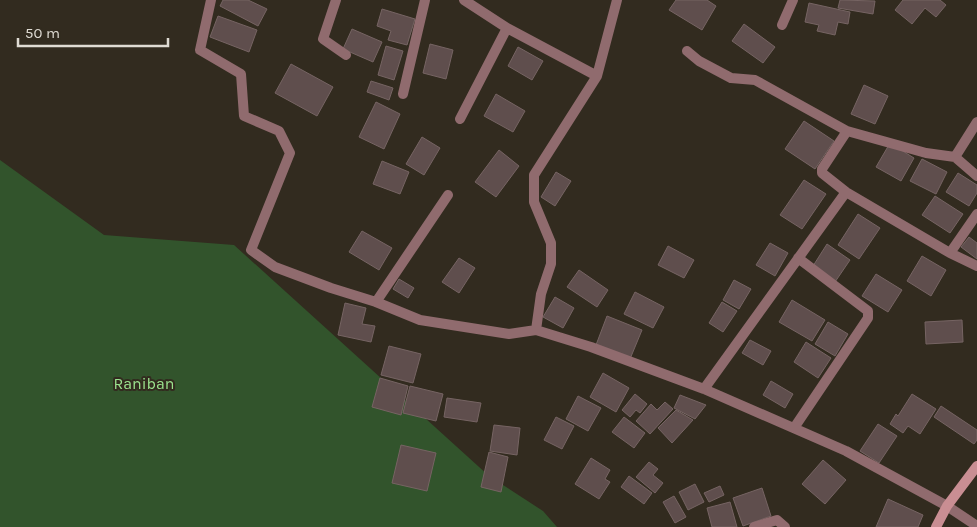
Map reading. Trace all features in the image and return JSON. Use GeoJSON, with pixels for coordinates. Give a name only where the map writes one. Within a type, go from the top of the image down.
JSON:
{"type":"FeatureCollection","features":[{"type":"Feature","properties":{"kind":"street"},"geometry":{"type":"LineString","coordinates":[[211,0],[200,50],[241,74],[244,116],[279,131],[290,153],[251,250],[275,267],[376,302],[420,320],[509,334],[536,330],[591,347],[704,389],[846,451],[946,506],[977,526]]}},
{"type":"Feature","properties":{"kind":"street"},"geometry":{"type":"LineString","coordinates":[[336,0],[323,39],[346,55]]}},
{"type":"Feature","properties":{"kind":"street"},"geometry":{"type":"LineString","coordinates":[[403,94],[425,0]]}},
{"type":"Feature","properties":{"kind":"street"},"geometry":{"type":"LineString","coordinates":[[464,0],[507,28],[597,76]]}},
{"type":"Feature","properties":{"kind":"street"},"geometry":{"type":"LineString","coordinates":[[536,330],[540,294],[551,264],[551,243],[534,202],[534,175],[597,76],[617,0]]}},
{"type":"Feature","properties":{"kind":"street"},"geometry":{"type":"LineString","coordinates":[[782,25],[793,0]]}},
{"type":"Feature","properties":{"kind":"street"},"geometry":{"type":"LineString","coordinates":[[460,119],[507,28]]}},
{"type":"Feature","properties":{"kind":"street"},"geometry":{"type":"LineString","coordinates":[[687,51],[699,61],[731,78],[755,80],[847,131],[926,153],[956,157],[977,176]]}},
{"type":"Feature","properties":{"kind":"street"},"geometry":{"type":"LineString","coordinates":[[956,157],[977,122]]}},
{"type":"Feature","properties":{"kind":"street"},"geometry":{"type":"LineString","coordinates":[[847,131],[822,169],[822,173],[846,192],[950,253],[977,266]]}},
{"type":"Feature","properties":{"kind":"street"},"geometry":{"type":"LineString","coordinates":[[704,389],[846,192]]}},
{"type":"Feature","properties":{"kind":"street"},"geometry":{"type":"LineString","coordinates":[[376,302],[448,195]]}},
{"type":"Feature","properties":{"kind":"street"},"geometry":{"type":"LineString","coordinates":[[950,253],[977,214]]}},
{"type":"Feature","properties":{"kind":"street"},"geometry":{"type":"LineString","coordinates":[[794,428],[868,318],[868,311],[798,258]]}},
{"type":"Feature","properties":{"kind":"street"},"geometry":{"type":"LineString","coordinates":[[936,527],[946,506],[977,466]]}},
{"type":"Feature","properties":{"kind":"street"},"geometry":{"type":"LineString","coordinates":[[754,527],[777,520],[785,527]]}},
{"type":"Feature","properties":{"kind":"green space","name":"Raniban"},"geometry":{"type":"Polygon","coordinates":[[[0,160],[104,235],[234,245],[489,476],[543,511],[557,527],[0,527],[0,160]]]}},
{"type":"Feature","properties":{"kind":"building"},"geometry":{"type":"Polygon","coordinates":[[[223,0],[248,0],[267,9],[258,26],[220,6],[223,0]]]}},
{"type":"Feature","properties":{"kind":"building"},"geometry":{"type":"Polygon","coordinates":[[[676,0],[707,0],[716,6],[702,30],[669,10],[676,0]]]}},
{"type":"Feature","properties":{"kind":"building"},"geometry":{"type":"Polygon","coordinates":[[[840,0],[875,1],[873,14],[838,8],[840,0]]]}},
{"type":"Feature","properties":{"kind":"building"},"geometry":{"type":"Polygon","coordinates":[[[903,0],[940,0],[946,5],[936,17],[925,8],[912,24],[895,10],[903,0]]]}},
{"type":"Feature","properties":{"kind":"building"},"geometry":{"type":"Polygon","coordinates":[[[809,3],[850,12],[848,24],[838,22],[835,35],[817,31],[819,25],[805,22],[809,3]]]}},
{"type":"Feature","properties":{"kind":"building"},"geometry":{"type":"Polygon","coordinates":[[[382,9],[415,19],[407,45],[388,40],[391,31],[377,26],[382,9]]]}},
{"type":"Feature","properties":{"kind":"building"},"geometry":{"type":"Polygon","coordinates":[[[218,16],[257,30],[249,52],[210,37],[218,16]]]}},
{"type":"Feature","properties":{"kind":"building"},"geometry":{"type":"Polygon","coordinates":[[[744,24],[775,47],[763,63],[732,41],[744,24]]]}},
{"type":"Feature","properties":{"kind":"building"},"geometry":{"type":"Polygon","coordinates":[[[352,29],[382,42],[373,62],[343,49],[352,29]]]}},
{"type":"Feature","properties":{"kind":"building"},"geometry":{"type":"Polygon","coordinates":[[[430,44],[453,50],[446,79],[423,73],[430,44]]]}},
{"type":"Feature","properties":{"kind":"building"},"geometry":{"type":"Polygon","coordinates":[[[386,46],[403,51],[394,80],[378,75],[386,46]]]}},
{"type":"Feature","properties":{"kind":"building"},"geometry":{"type":"Polygon","coordinates":[[[518,47],[543,61],[532,80],[508,66],[518,47]]]}},
{"type":"Feature","properties":{"kind":"building"},"geometry":{"type":"Polygon","coordinates":[[[291,64],[333,87],[317,116],[275,93],[291,64]]]}},
{"type":"Feature","properties":{"kind":"building"},"geometry":{"type":"Polygon","coordinates":[[[371,81],[393,88],[389,100],[367,92],[371,81]]]}},
{"type":"Feature","properties":{"kind":"building"},"geometry":{"type":"Polygon","coordinates":[[[864,85],[888,96],[875,124],[851,114],[864,85]]]}},
{"type":"Feature","properties":{"kind":"building"},"geometry":{"type":"Polygon","coordinates":[[[496,94],[525,111],[513,132],[484,116],[496,94]]]}},
{"type":"Feature","properties":{"kind":"building"},"geometry":{"type":"Polygon","coordinates":[[[376,102],[400,114],[384,149],[359,137],[376,102]]]}},
{"type":"Feature","properties":{"kind":"building"},"geometry":{"type":"Polygon","coordinates":[[[804,121],[834,141],[815,169],[785,149],[804,121]]]}},
{"type":"Feature","properties":{"kind":"building"},"geometry":{"type":"Polygon","coordinates":[[[422,137],[440,148],[424,175],[406,164],[422,137]]]}},
{"type":"Feature","properties":{"kind":"building"},"geometry":{"type":"Polygon","coordinates":[[[890,143],[914,158],[901,181],[876,167],[890,143]]]}},
{"type":"Feature","properties":{"kind":"building"},"geometry":{"type":"Polygon","coordinates":[[[499,150],[519,166],[496,197],[475,182],[499,150]]]}},
{"type":"Feature","properties":{"kind":"building"},"geometry":{"type":"Polygon","coordinates":[[[922,159],[947,172],[936,194],[910,181],[922,159]]]}},
{"type":"Feature","properties":{"kind":"building"},"geometry":{"type":"Polygon","coordinates":[[[382,161],[409,172],[400,194],[373,184],[382,161]]]}},
{"type":"Feature","properties":{"kind":"building"},"geometry":{"type":"Polygon","coordinates":[[[556,172],[571,181],[555,206],[541,197],[556,172]]]}},
{"type":"Feature","properties":{"kind":"building"},"geometry":{"type":"Polygon","coordinates":[[[958,173],[977,185],[977,193],[969,206],[946,192],[958,173]]]}},
{"type":"Feature","properties":{"kind":"building"},"geometry":{"type":"Polygon","coordinates":[[[804,180],[826,194],[802,229],[780,215],[804,180]]]}},
{"type":"Feature","properties":{"kind":"building"},"geometry":{"type":"Polygon","coordinates":[[[935,196],[963,214],[950,233],[922,215],[935,196]]]}},
{"type":"Feature","properties":{"kind":"building"},"geometry":{"type":"Polygon","coordinates":[[[858,214],[880,228],[859,259],[838,245],[858,214]]]}},
{"type":"Feature","properties":{"kind":"building"},"geometry":{"type":"Polygon","coordinates":[[[362,231],[392,248],[379,270],[349,252],[362,231]]]}},
{"type":"Feature","properties":{"kind":"building"},"geometry":{"type":"Polygon","coordinates":[[[969,237],[977,243],[977,259],[961,247],[969,237]]]}},
{"type":"Feature","properties":{"kind":"building"},"geometry":{"type":"Polygon","coordinates":[[[770,243],[788,253],[775,276],[756,265],[770,243]]]}},
{"type":"Feature","properties":{"kind":"building"},"geometry":{"type":"Polygon","coordinates":[[[827,244],[850,260],[835,282],[813,266],[827,244]]]}},
{"type":"Feature","properties":{"kind":"building"},"geometry":{"type":"Polygon","coordinates":[[[668,246],[694,260],[684,278],[658,265],[668,246]]]}},
{"type":"Feature","properties":{"kind":"building"},"geometry":{"type":"Polygon","coordinates":[[[922,256],[946,270],[931,296],[907,281],[922,256]]]}},
{"type":"Feature","properties":{"kind":"building"},"geometry":{"type":"Polygon","coordinates":[[[459,258],[475,268],[459,293],[442,282],[459,258]]]}},
{"type":"Feature","properties":{"kind":"building"},"geometry":{"type":"Polygon","coordinates":[[[579,270],[608,290],[597,307],[567,287],[579,270]]]}},
{"type":"Feature","properties":{"kind":"building"},"geometry":{"type":"Polygon","coordinates":[[[876,274],[902,290],[888,312],[862,296],[876,274]]]}},
{"type":"Feature","properties":{"kind":"building"},"geometry":{"type":"Polygon","coordinates":[[[399,279],[414,288],[408,298],[393,289],[399,279]]]}},
{"type":"Feature","properties":{"kind":"building"},"geometry":{"type":"Polygon","coordinates":[[[734,280],[751,289],[739,309],[723,300],[734,280]]]}},
{"type":"Feature","properties":{"kind":"building"},"geometry":{"type":"Polygon","coordinates":[[[635,292],[664,307],[653,328],[624,314],[635,292]]]}},
{"type":"Feature","properties":{"kind":"building"},"geometry":{"type":"Polygon","coordinates":[[[555,297],[574,308],[563,328],[543,317],[555,297]]]}},
{"type":"Feature","properties":{"kind":"building"},"geometry":{"type":"Polygon","coordinates":[[[792,300],[825,320],[812,341],[779,322],[792,300]]]}},
{"type":"Feature","properties":{"kind":"building"},"geometry":{"type":"Polygon","coordinates":[[[722,302],[737,311],[723,332],[709,323],[722,302]]]}},
{"type":"Feature","properties":{"kind":"building"},"geometry":{"type":"Polygon","coordinates":[[[345,303],[366,308],[362,324],[375,326],[371,342],[338,335],[345,303]]]}},
{"type":"Feature","properties":{"kind":"building"},"geometry":{"type":"Polygon","coordinates":[[[607,316],[642,330],[630,359],[596,345],[607,316]]]}},
{"type":"Feature","properties":{"kind":"building"},"geometry":{"type":"Polygon","coordinates":[[[962,320],[963,342],[926,344],[925,322],[962,320]]]}},
{"type":"Feature","properties":{"kind":"building"},"geometry":{"type":"Polygon","coordinates":[[[828,322],[848,334],[835,356],[815,344],[828,322]]]}},
{"type":"Feature","properties":{"kind":"building"},"geometry":{"type":"Polygon","coordinates":[[[750,340],[771,351],[763,365],[742,353],[750,340]]]}},
{"type":"Feature","properties":{"kind":"building"},"geometry":{"type":"Polygon","coordinates":[[[806,342],[831,358],[818,378],[794,362],[806,342]]]}},
{"type":"Feature","properties":{"kind":"building"},"geometry":{"type":"Polygon","coordinates":[[[389,346],[421,354],[413,383],[381,375],[389,346]]]}},
{"type":"Feature","properties":{"kind":"building"},"geometry":{"type":"Polygon","coordinates":[[[603,373],[629,388],[616,412],[590,397],[603,373]]]}},
{"type":"Feature","properties":{"kind":"building"},"geometry":{"type":"Polygon","coordinates":[[[380,378],[408,386],[401,415],[372,407],[380,378]]]}},
{"type":"Feature","properties":{"kind":"building"},"geometry":{"type":"Polygon","coordinates":[[[771,381],[793,394],[785,408],[763,395],[771,381]]]}},
{"type":"Feature","properties":{"kind":"building"},"geometry":{"type":"Polygon","coordinates":[[[410,386],[443,394],[436,421],[403,413],[410,386]]]}},
{"type":"Feature","properties":{"kind":"building"},"geometry":{"type":"Polygon","coordinates":[[[635,394],[647,404],[640,413],[636,410],[630,417],[622,410],[635,394]]]}},
{"type":"Feature","properties":{"kind":"building"},"geometry":{"type":"Polygon","coordinates":[[[912,394],[936,409],[920,434],[908,426],[903,433],[890,424],[896,414],[898,416],[912,394]]]}},
{"type":"Feature","properties":{"kind":"building"},"geometry":{"type":"Polygon","coordinates":[[[680,395],[706,405],[695,419],[674,408],[680,395]]]}},
{"type":"Feature","properties":{"kind":"building"},"geometry":{"type":"Polygon","coordinates":[[[578,396],[601,408],[588,431],[566,419],[578,396]]]}},
{"type":"Feature","properties":{"kind":"building"},"geometry":{"type":"Polygon","coordinates":[[[447,398],[481,403],[477,422],[444,417],[447,398]]]}},
{"type":"Feature","properties":{"kind":"building"},"geometry":{"type":"Polygon","coordinates":[[[665,402],[673,409],[650,434],[636,421],[651,404],[657,410],[665,402]]]}},
{"type":"Feature","properties":{"kind":"building"},"geometry":{"type":"Polygon","coordinates":[[[941,406],[977,430],[977,440],[974,444],[934,417],[941,406]]]}},
{"type":"Feature","properties":{"kind":"building"},"geometry":{"type":"Polygon","coordinates":[[[676,410],[693,420],[672,443],[658,428],[676,410]]]}},
{"type":"Feature","properties":{"kind":"building"},"geometry":{"type":"Polygon","coordinates":[[[556,417],[574,426],[562,449],[544,440],[556,417]]]}},
{"type":"Feature","properties":{"kind":"building"},"geometry":{"type":"Polygon","coordinates":[[[624,417],[645,433],[634,448],[612,432],[624,417]]]}},
{"type":"Feature","properties":{"kind":"building"},"geometry":{"type":"Polygon","coordinates":[[[878,424],[897,436],[879,463],[860,451],[878,424]]]}},
{"type":"Feature","properties":{"kind":"building"},"geometry":{"type":"Polygon","coordinates":[[[494,425],[520,428],[517,455],[490,451],[494,425]]]}},
{"type":"Feature","properties":{"kind":"building"},"geometry":{"type":"Polygon","coordinates":[[[401,445],[436,453],[427,491],[392,483],[401,445]]]}},
{"type":"Feature","properties":{"kind":"building"},"geometry":{"type":"Polygon","coordinates":[[[489,452],[508,457],[501,492],[481,487],[489,452]]]}},
{"type":"Feature","properties":{"kind":"building"},"geometry":{"type":"Polygon","coordinates":[[[591,458],[610,470],[605,479],[610,482],[599,499],[575,484],[591,458]]]}},
{"type":"Feature","properties":{"kind":"building"},"geometry":{"type":"Polygon","coordinates":[[[823,460],[846,480],[825,504],[802,484],[823,460]]]}},
{"type":"Feature","properties":{"kind":"building"},"geometry":{"type":"Polygon","coordinates":[[[649,462],[658,469],[653,475],[663,483],[655,493],[636,477],[649,462]]]}},
{"type":"Feature","properties":{"kind":"building"},"geometry":{"type":"Polygon","coordinates":[[[629,476],[652,493],[644,504],[621,487],[629,476]]]}},
{"type":"Feature","properties":{"kind":"building"},"geometry":{"type":"Polygon","coordinates":[[[695,484],[704,502],[688,510],[679,492],[695,484]]]}},
{"type":"Feature","properties":{"kind":"building"},"geometry":{"type":"Polygon","coordinates":[[[720,486],[724,495],[709,502],[704,493],[720,486]]]}},
{"type":"Feature","properties":{"kind":"building"},"geometry":{"type":"Polygon","coordinates":[[[762,488],[771,516],[743,526],[733,498],[762,488]]]}},
{"type":"Feature","properties":{"kind":"building"},"geometry":{"type":"Polygon","coordinates":[[[674,496],[686,517],[675,523],[663,502],[674,496]]]}},
{"type":"Feature","properties":{"kind":"building"},"geometry":{"type":"Polygon","coordinates":[[[888,499],[923,515],[918,527],[876,527],[888,499]]]}},
{"type":"Feature","properties":{"kind":"building"},"geometry":{"type":"Polygon","coordinates":[[[730,502],[737,527],[712,527],[707,508],[730,502]]]}}]}
